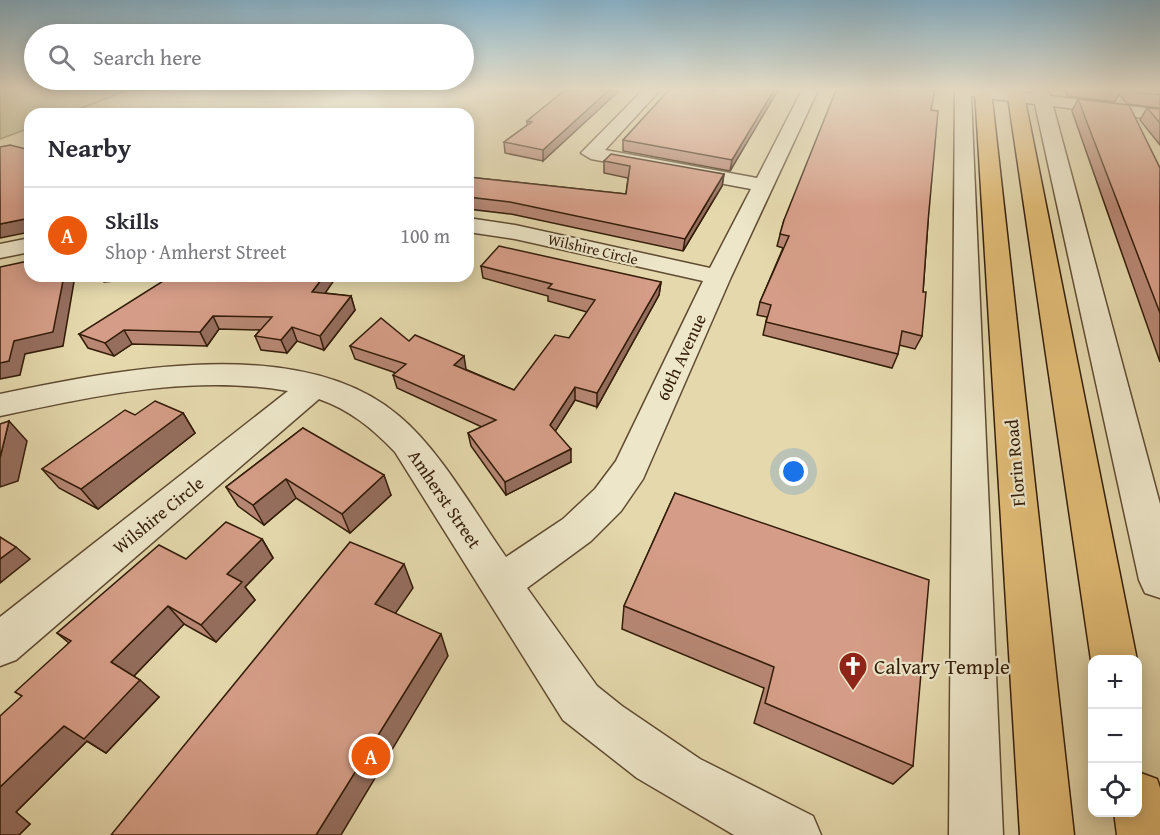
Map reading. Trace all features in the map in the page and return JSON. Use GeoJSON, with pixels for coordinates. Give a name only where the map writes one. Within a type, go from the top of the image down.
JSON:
{"type":"FeatureCollection","features":[{"type":"Feature","properties":{"kind":"main road","name":"Florin Road"},"geometry":{"type":"LineString","coordinates":[[977,129],[1047,835]]}},
{"type":"Feature","properties":{"kind":"main road"},"geometry":{"type":"LineString","coordinates":[[1033,129],[1112,655]]}},
{"type":"Feature","properties":{"kind":"main road"},"geometry":{"type":"LineString","coordinates":[[1141,817],[1144,835]]}},
{"type":"Feature","properties":{"kind":"street"},"geometry":{"type":"LineString","coordinates":[[614,129],[591,153],[763,185]]}},
{"type":"Feature","properties":{"kind":"street","name":"60th Avenue"},"geometry":{"type":"LineString","coordinates":[[501,583],[577,530],[608,500],[630,469],[718,278],[791,129]]}},
{"type":"Feature","properties":{"kind":"street"},"geometry":{"type":"LineString","coordinates":[[973,129],[976,835]]}},
{"type":"Feature","properties":{"kind":"street"},"geometry":{"type":"LineString","coordinates":[[1037,129],[1160,580]]}},
{"type":"Feature","properties":{"kind":"street","name":"Wilshire Circle"},"geometry":{"type":"LineString","coordinates":[[474,226],[515,232],[718,278]]}},
{"type":"Feature","properties":{"kind":"street"},"geometry":{"type":"LineString","coordinates":[[0,251],[24,246]]}},
{"type":"Feature","properties":{"kind":"street","name":"Amherst Street"},"geometry":{"type":"LineString","coordinates":[[0,405],[91,387],[189,376],[258,376],[316,386],[348,397],[383,419],[407,443],[580,703],[605,725],[669,771],[745,813],[794,835]]}},
{"type":"Feature","properties":{"kind":"street","name":"Wilshire Circle"},"geometry":{"type":"LineString","coordinates":[[0,645],[316,386]]}},
{"type":"Feature","properties":{"kind":"green space"},"geometry":{"type":"Polygon","coordinates":[[[0,129],[24,129],[24,130],[0,139],[0,129]]]}},
{"type":"Feature","properties":{"kind":"building"},"geometry":{"type":"Polygon","coordinates":[[[522,129],[566,129],[543,150],[504,142],[522,129]]]}},
{"type":"Feature","properties":{"kind":"building"},"geometry":{"type":"Polygon","coordinates":[[[633,129],[751,129],[732,160],[623,140],[633,129]]]}},
{"type":"Feature","properties":{"kind":"building"},"geometry":{"type":"Polygon","coordinates":[[[820,129],[936,129],[923,292],[926,292],[922,336],[902,331],[898,354],[766,322],[771,305],[760,302],[789,236],[780,234],[820,129]]]}},
{"type":"Feature","properties":{"kind":"building"},"geometry":{"type":"Polygon","coordinates":[[[1089,129],[1141,129],[1160,168],[1160,313],[1089,129]]]}},
{"type":"Feature","properties":{"kind":"building"},"geometry":{"type":"Polygon","coordinates":[[[10,145],[24,148],[24,219],[0,224],[0,147],[10,145]]]}},
{"type":"Feature","properties":{"kind":"building"},"geometry":{"type":"Polygon","coordinates":[[[611,154],[724,174],[685,239],[510,202],[474,198],[474,178],[626,194],[630,166],[604,161],[611,154]]]}},
{"type":"Feature","properties":{"kind":"building"},"geometry":{"type":"Polygon","coordinates":[[[499,246],[661,282],[597,393],[575,387],[550,425],[571,449],[505,482],[468,433],[496,420],[393,375],[406,364],[350,346],[381,318],[409,341],[415,335],[464,356],[454,365],[514,390],[555,335],[569,338],[595,300],[548,288],[552,284],[481,266],[499,246]]]}},
{"type":"Feature","properties":{"kind":"building"},"geometry":{"type":"Polygon","coordinates":[[[24,262],[24,282],[63,282],[53,332],[14,341],[9,361],[0,363],[0,267],[24,262]]]}},
{"type":"Feature","properties":{"kind":"building"},"geometry":{"type":"Polygon","coordinates":[[[161,282],[320,282],[312,292],[351,296],[320,336],[292,327],[281,340],[255,336],[272,317],[213,316],[200,332],[124,330],[105,343],[79,334],[161,282]]]}},
{"type":"Feature","properties":{"kind":"building"},"geometry":{"type":"Polygon","coordinates":[[[155,401],[183,413],[81,489],[42,469],[125,410],[135,415],[155,401]]]}},
{"type":"Feature","properties":{"kind":"building"},"geometry":{"type":"Polygon","coordinates":[[[9,421],[0,458],[0,424],[9,421]]]}},
{"type":"Feature","properties":{"kind":"building"},"geometry":{"type":"Polygon","coordinates":[[[303,428],[384,475],[342,514],[286,479],[253,505],[226,487],[303,428]]]}},
{"type":"Feature","properties":{"kind":"building"},"geometry":{"type":"Polygon","coordinates":[[[675,493],[929,580],[913,766],[765,703],[774,667],[624,606],[675,493]]]}},
{"type":"Feature","properties":{"kind":"building"},"geometry":{"type":"Polygon","coordinates":[[[226,522],[262,539],[227,574],[242,582],[201,625],[168,606],[111,662],[140,680],[84,739],[64,726],[0,787],[0,716],[22,696],[15,692],[71,641],[57,633],[159,545],[186,559],[226,522]]]}},
{"type":"Feature","properties":{"kind":"building"},"geometry":{"type":"Polygon","coordinates":[[[0,537],[16,547],[0,559],[0,537]]]}},
{"type":"Feature","properties":{"kind":"building"},"geometry":{"type":"Polygon","coordinates":[[[350,542],[404,564],[375,604],[441,634],[316,835],[111,835],[350,542]]]}},
{"type":"Feature","properties":{"kind":"place","name":"Calvary Temple"},"geometry":{"type":"Point","coordinates":[853,692]}},
{"type":"Feature","properties":{"kind":"place","name":"Skills"},"geometry":{"type":"Point","coordinates":[371,756]}}]}
